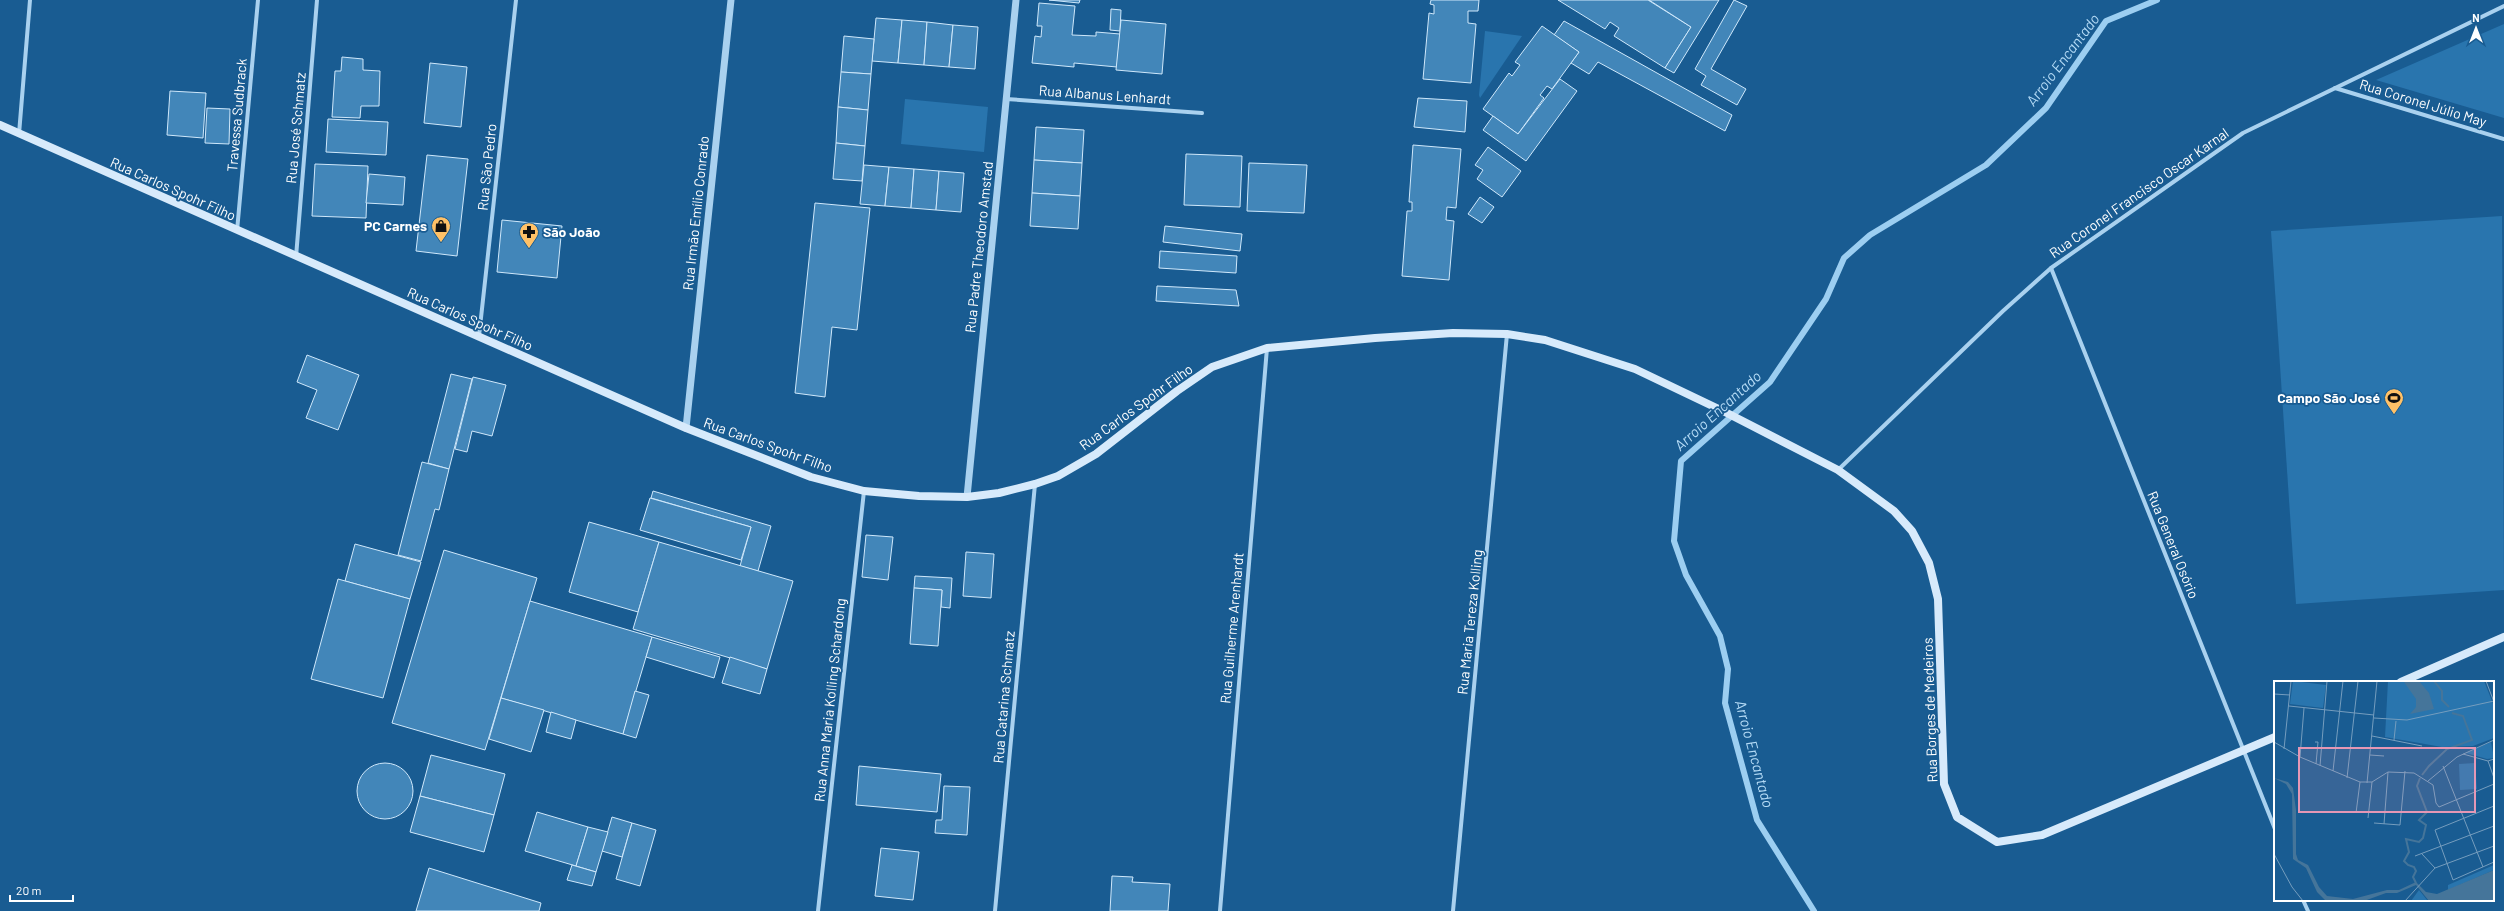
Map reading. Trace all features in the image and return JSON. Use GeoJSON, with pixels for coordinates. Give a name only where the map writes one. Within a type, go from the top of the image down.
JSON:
{"type":"FeatureCollection","features":[{"type":"Feature","properties":{"kind":"main road","name":"Rua Carlos Spohr Filho"},"geometry":{"type":"LineString","coordinates":[[0,125],[19,135],[686,428],[811,477],[864,491],[918,496],[967,497],[999,493],[1035,484],[1058,476],[1096,454],[1177,391],[1212,367],[1267,348],[1375,338],[1453,333],[1507,334],[1545,340],[1635,369],[1725,412]]}},
{"type":"Feature","properties":{"kind":"main road","name":"Rua Borges de Medeiros"},"geometry":{"type":"LineString","coordinates":[[1725,412],[1838,470],[1894,511],[1912,531],[1929,563],[1938,599],[1944,784],[1957,817],[1997,842],[2042,836],[2274,737]]}},
{"type":"Feature","properties":{"kind":"main road"},"geometry":{"type":"LineString","coordinates":[[2402,681],[2504,637]]}},
{"type":"Feature","properties":{"kind":"street"},"geometry":{"type":"LineString","coordinates":[[19,135],[30,0]]}},
{"type":"Feature","properties":{"kind":"street","name":"Travessa Sudbrack"},"geometry":{"type":"LineString","coordinates":[[237,231],[258,0]]}},
{"type":"Feature","properties":{"kind":"street","name":"Rua José Schmatz"},"geometry":{"type":"LineString","coordinates":[[296,257],[317,0]]}},
{"type":"Feature","properties":{"kind":"street","name":"Rua São Pedro"},"geometry":{"type":"LineString","coordinates":[[479,336],[516,0]]}},
{"type":"Feature","properties":{"kind":"street","name":"Rua Irmão Emílio Conrado"},"geometry":{"type":"LineString","coordinates":[[686,428],[731,0]]}},
{"type":"Feature","properties":{"kind":"street","name":"Rua Padre Theodoro Amstad"},"geometry":{"type":"LineString","coordinates":[[967,497],[1016,0]]}},
{"type":"Feature","properties":{"kind":"street","name":"Rua Coronel Francisco Oscar Karnal"},"geometry":{"type":"LineString","coordinates":[[1838,470],[2003,311],[2051,268],[2243,133],[2504,6]]}},
{"type":"Feature","properties":{"kind":"street","name":"Rua Coronel Júlio May"},"geometry":{"type":"LineString","coordinates":[[2335,88],[2504,139]]}},
{"type":"Feature","properties":{"kind":"street","name":"Rua Albanus Lenhardt"},"geometry":{"type":"LineString","coordinates":[[1006,99],[1202,113]]}},
{"type":"Feature","properties":{"kind":"street","name":"Rua General Osório"},"geometry":{"type":"LineString","coordinates":[[2051,268],[2274,826]]}},
{"type":"Feature","properties":{"kind":"street","name":"Rua Maria Tereza Kolling"},"geometry":{"type":"LineString","coordinates":[[1453,911],[1507,334]]}},
{"type":"Feature","properties":{"kind":"street","name":"Rua Guilherme Arenhardt"},"geometry":{"type":"LineString","coordinates":[[1220,911],[1267,348]]}},
{"type":"Feature","properties":{"kind":"street","name":"Rua Catarina Schmatz"},"geometry":{"type":"LineString","coordinates":[[995,911],[1035,484]]}},
{"type":"Feature","properties":{"kind":"street","name":"Rua Anna Maria Kolling Schardong"},"geometry":{"type":"LineString","coordinates":[[818,911],[864,491]]}},
{"type":"Feature","properties":{"kind":"street"},"geometry":{"type":"LineString","coordinates":[[2303,901],[2308,911]]}},
{"type":"Feature","properties":{"kind":"shaded area"},"geometry":{"type":"Polygon","coordinates":[[[2504,24],[2504,118],[2376,80],[2504,24]]]}},
{"type":"Feature","properties":{"kind":"shaded area"},"geometry":{"type":"Polygon","coordinates":[[[1485,31],[1522,36],[1480,98],[1479,95],[1485,31]]]}},
{"type":"Feature","properties":{"kind":"shaded area"},"geometry":{"type":"Polygon","coordinates":[[[905,99],[988,107],[984,152],[901,144],[905,99]]]}},
{"type":"Feature","properties":{"kind":"shaded area","name":"Campo São José"},"geometry":{"type":"Polygon","coordinates":[[[2502,216],[2504,590],[2296,604],[2271,231],[2502,216]]]}},
{"type":"Feature","properties":{"kind":"building"},"geometry":{"type":"Polygon","coordinates":[[[1049,0],[1080,0],[1079,3],[1049,0]]]}},
{"type":"Feature","properties":{"kind":"building"},"geometry":{"type":"Polygon","coordinates":[[[1431,0],[1479,0],[1478,11],[1468,11],[1468,23],[1476,24],[1471,83],[1423,79],[1429,13],[1434,14],[1434,5],[1430,4],[1431,0]]]}},
{"type":"Feature","properties":{"kind":"building"},"geometry":{"type":"Polygon","coordinates":[[[1558,0],[1648,0],[1691,27],[1665,68],[1614,36],[1619,28],[1610,22],[1605,29],[1558,0]]]}},
{"type":"Feature","properties":{"kind":"building"},"geometry":{"type":"Polygon","coordinates":[[[1649,0],[1719,0],[1674,73],[1665,68],[1691,27],[1649,0]]]}},
{"type":"Feature","properties":{"kind":"building"},"geometry":{"type":"Polygon","coordinates":[[[1734,0],[1747,6],[1711,69],[1746,89],[1737,105],[1701,85],[1706,76],[1695,69],[1734,0]]]}},
{"type":"Feature","properties":{"kind":"building"},"geometry":{"type":"Polygon","coordinates":[[[1039,3],[1075,6],[1072,35],[1096,36],[1096,32],[1120,34],[1117,67],[1074,63],[1074,67],[1032,63],[1035,36],[1041,37],[1042,26],[1037,26],[1039,3]]]}},
{"type":"Feature","properties":{"kind":"building"},"geometry":{"type":"Polygon","coordinates":[[[1111,9],[1121,10],[1120,31],[1110,30],[1111,9]]]}},
{"type":"Feature","properties":{"kind":"building"},"geometry":{"type":"Polygon","coordinates":[[[876,18],[902,20],[898,63],[872,61],[876,18]]]}},
{"type":"Feature","properties":{"kind":"building"},"geometry":{"type":"Polygon","coordinates":[[[902,20],[927,22],[924,65],[898,63],[902,20]]]}},
{"type":"Feature","properties":{"kind":"building"},"geometry":{"type":"Polygon","coordinates":[[[1121,20],[1166,24],[1162,74],[1116,70],[1121,20]]]}},
{"type":"Feature","properties":{"kind":"building"},"geometry":{"type":"Polygon","coordinates":[[[1564,21],[1732,115],[1725,131],[1598,62],[1589,74],[1571,63],[1579,52],[1554,35],[1564,21]]]}},
{"type":"Feature","properties":{"kind":"building"},"geometry":{"type":"Polygon","coordinates":[[[927,22],[953,25],[949,67],[924,65],[927,22]]]}},
{"type":"Feature","properties":{"kind":"building"},"geometry":{"type":"Polygon","coordinates":[[[953,25],[978,27],[975,69],[949,67],[953,25]]]}},
{"type":"Feature","properties":{"kind":"building"},"geometry":{"type":"Polygon","coordinates":[[[1542,26],[1579,52],[1552,89],[1547,86],[1540,95],[1544,98],[1518,134],[1483,109],[1509,73],[1512,76],[1520,65],[1515,62],[1542,26]]]}},
{"type":"Feature","properties":{"kind":"building"},"geometry":{"type":"Polygon","coordinates":[[[844,36],[874,39],[871,74],[841,72],[844,36]]]}},
{"type":"Feature","properties":{"kind":"building"},"geometry":{"type":"Polygon","coordinates":[[[342,57],[363,59],[363,70],[380,71],[379,106],[361,106],[360,118],[332,117],[335,71],[341,71],[342,57]]]}},
{"type":"Feature","properties":{"kind":"building"},"geometry":{"type":"Polygon","coordinates":[[[430,63],[467,67],[461,127],[424,123],[430,63]]]}},
{"type":"Feature","properties":{"kind":"building"},"geometry":{"type":"Polygon","coordinates":[[[841,72],[871,74],[868,110],[838,107],[841,72]]]}},
{"type":"Feature","properties":{"kind":"building"},"geometry":{"type":"Polygon","coordinates":[[[1560,79],[1577,91],[1526,161],[1483,130],[1493,116],[1518,134],[1560,79]]]}},
{"type":"Feature","properties":{"kind":"building"},"geometry":{"type":"Polygon","coordinates":[[[170,91],[206,93],[203,138],[167,135],[170,91]]]}},
{"type":"Feature","properties":{"kind":"building"},"geometry":{"type":"Polygon","coordinates":[[[1418,98],[1467,101],[1465,132],[1414,127],[1418,98]]]}},
{"type":"Feature","properties":{"kind":"building"},"geometry":{"type":"Polygon","coordinates":[[[838,107],[868,110],[865,146],[836,143],[838,107]]]}},
{"type":"Feature","properties":{"kind":"building"},"geometry":{"type":"Polygon","coordinates":[[[207,108],[230,109],[229,144],[205,143],[207,108]]]}},
{"type":"Feature","properties":{"kind":"building"},"geometry":{"type":"Polygon","coordinates":[[[328,119],[388,122],[386,155],[326,152],[328,119]]]}},
{"type":"Feature","properties":{"kind":"building"},"geometry":{"type":"Polygon","coordinates":[[[1036,127],[1084,130],[1082,163],[1034,160],[1036,127]]]}},
{"type":"Feature","properties":{"kind":"building"},"geometry":{"type":"Polygon","coordinates":[[[836,143],[865,146],[862,181],[833,179],[836,143]]]}},
{"type":"Feature","properties":{"kind":"building"},"geometry":{"type":"Polygon","coordinates":[[[1413,145],[1461,149],[1456,208],[1447,207],[1446,220],[1454,221],[1449,280],[1402,276],[1407,211],[1412,211],[1412,202],[1409,202],[1413,145]]]}},
{"type":"Feature","properties":{"kind":"building"},"geometry":{"type":"Polygon","coordinates":[[[1488,147],[1521,171],[1502,197],[1477,179],[1483,170],[1475,165],[1488,147]]]}},
{"type":"Feature","properties":{"kind":"building"},"geometry":{"type":"Polygon","coordinates":[[[1186,154],[1242,156],[1240,207],[1184,205],[1186,154]]]}},
{"type":"Feature","properties":{"kind":"building"},"geometry":{"type":"Polygon","coordinates":[[[427,155],[468,159],[457,256],[416,251],[427,155]]]}},
{"type":"Feature","properties":{"kind":"building"},"geometry":{"type":"Polygon","coordinates":[[[1034,160],[1082,163],[1080,196],[1032,193],[1034,160]]]}},
{"type":"Feature","properties":{"kind":"building"},"geometry":{"type":"Polygon","coordinates":[[[1249,163],[1307,165],[1304,213],[1247,211],[1249,163]]]}},
{"type":"Feature","properties":{"kind":"building"},"geometry":{"type":"Polygon","coordinates":[[[315,164],[368,166],[366,218],[312,216],[315,164]]]}},
{"type":"Feature","properties":{"kind":"building"},"geometry":{"type":"Polygon","coordinates":[[[864,165],[889,167],[885,206],[860,204],[864,165]]]}},
{"type":"Feature","properties":{"kind":"building"},"geometry":{"type":"Polygon","coordinates":[[[889,167],[914,169],[911,208],[885,206],[889,167]]]}},
{"type":"Feature","properties":{"kind":"building"},"geometry":{"type":"Polygon","coordinates":[[[914,169],[939,171],[936,210],[911,208],[914,169]]]}},
{"type":"Feature","properties":{"kind":"building"},"geometry":{"type":"Polygon","coordinates":[[[939,171],[964,173],[961,212],[936,210],[939,171]]]}},
{"type":"Feature","properties":{"kind":"building"},"geometry":{"type":"Polygon","coordinates":[[[369,174],[405,177],[403,205],[366,203],[369,174]]]}},
{"type":"Feature","properties":{"kind":"building"},"geometry":{"type":"Polygon","coordinates":[[[1032,193],[1080,196],[1078,229],[1030,226],[1032,193]]]}},
{"type":"Feature","properties":{"kind":"building"},"geometry":{"type":"Polygon","coordinates":[[[1480,197],[1494,207],[1482,223],[1468,214],[1480,197]]]}},
{"type":"Feature","properties":{"kind":"building"},"geometry":{"type":"Polygon","coordinates":[[[815,203],[870,208],[857,330],[832,327],[825,397],[795,393],[815,203]]]}},
{"type":"Feature","properties":{"kind":"building","name":"São João"},"geometry":{"type":"Polygon","coordinates":[[[502,220],[562,226],[557,278],[497,272],[502,220]]]}},
{"type":"Feature","properties":{"kind":"building"},"geometry":{"type":"Polygon","coordinates":[[[1165,226],[1242,234],[1240,251],[1163,242],[1165,226]]]}},
{"type":"Feature","properties":{"kind":"building"},"geometry":{"type":"Polygon","coordinates":[[[1160,251],[1237,256],[1236,273],[1159,268],[1160,251]]]}},
{"type":"Feature","properties":{"kind":"building"},"geometry":{"type":"Polygon","coordinates":[[[1157,286],[1236,290],[1239,306],[1156,301],[1157,286]]]}},
{"type":"Feature","properties":{"kind":"building"},"geometry":{"type":"Polygon","coordinates":[[[307,355],[359,375],[338,430],[306,418],[317,390],[297,382],[307,355]]]}},
{"type":"Feature","properties":{"kind":"building"},"geometry":{"type":"Polygon","coordinates":[[[451,374],[472,379],[449,469],[428,463],[451,374]]]}},
{"type":"Feature","properties":{"kind":"building"},"geometry":{"type":"Polygon","coordinates":[[[473,377],[506,385],[492,436],[472,431],[467,452],[455,449],[473,377]]]}},
{"type":"Feature","properties":{"kind":"building"},"geometry":{"type":"Polygon","coordinates":[[[422,462],[449,469],[439,510],[435,509],[421,561],[398,555],[422,462]]]}},
{"type":"Feature","properties":{"kind":"building"},"geometry":{"type":"Polygon","coordinates":[[[653,491],[771,526],[758,571],[740,566],[751,527],[651,498],[653,491]]]}},
{"type":"Feature","properties":{"kind":"building"},"geometry":{"type":"Polygon","coordinates":[[[650,498],[751,527],[741,560],[640,530],[650,498]]]}},
{"type":"Feature","properties":{"kind":"building"},"geometry":{"type":"Polygon","coordinates":[[[589,522],[659,542],[638,612],[569,592],[589,522]]]}},
{"type":"Feature","properties":{"kind":"building"},"geometry":{"type":"Polygon","coordinates":[[[866,535],[893,537],[888,580],[862,577],[866,535]]]}},
{"type":"Feature","properties":{"kind":"building"},"geometry":{"type":"Polygon","coordinates":[[[659,542],[793,581],[767,669],[633,629],[659,542]]]}},
{"type":"Feature","properties":{"kind":"building"},"geometry":{"type":"Polygon","coordinates":[[[355,544],[421,562],[410,599],[345,581],[355,544]]]}},
{"type":"Feature","properties":{"kind":"building"},"geometry":{"type":"Polygon","coordinates":[[[444,550],[537,578],[485,750],[392,723],[444,550]]]}},
{"type":"Feature","properties":{"kind":"building"},"geometry":{"type":"Polygon","coordinates":[[[966,552],[994,554],[991,598],[963,596],[966,552]]]}},
{"type":"Feature","properties":{"kind":"building"},"geometry":{"type":"Polygon","coordinates":[[[915,576],[952,578],[950,608],[941,607],[942,590],[914,588],[915,576]]]}},
{"type":"Feature","properties":{"kind":"building"},"geometry":{"type":"Polygon","coordinates":[[[338,579],[410,599],[383,698],[311,679],[338,579]]]}},
{"type":"Feature","properties":{"kind":"building"},"geometry":{"type":"Polygon","coordinates":[[[914,588],[942,590],[938,646],[910,644],[914,588]]]}},
{"type":"Feature","properties":{"kind":"building"},"geometry":{"type":"Polygon","coordinates":[[[530,601],[652,637],[623,734],[501,698],[530,601]]]}},
{"type":"Feature","properties":{"kind":"building"},"geometry":{"type":"Polygon","coordinates":[[[652,637],[720,657],[714,678],[646,657],[652,637]]]}},
{"type":"Feature","properties":{"kind":"building"},"geometry":{"type":"Polygon","coordinates":[[[730,657],[767,669],[760,694],[722,683],[730,657]]]}},
{"type":"Feature","properties":{"kind":"building"},"geometry":{"type":"Polygon","coordinates":[[[635,691],[649,695],[636,738],[623,734],[635,691]]]}},
{"type":"Feature","properties":{"kind":"building"},"geometry":{"type":"Polygon","coordinates":[[[501,698],[544,710],[531,752],[489,739],[501,698]]]}},
{"type":"Feature","properties":{"kind":"building"},"geometry":{"type":"Polygon","coordinates":[[[551,712],[576,720],[571,739],[546,732],[551,712]]]}},
{"type":"Feature","properties":{"kind":"building"},"geometry":{"type":"Polygon","coordinates":[[[431,755],[505,774],[494,815],[420,796],[431,755]]]}},
{"type":"Feature","properties":{"kind":"building"},"geometry":{"type":"Polygon","coordinates":[[[385,763],[396,765],[405,771],[411,780],[413,791],[411,802],[405,811],[396,817],[385,819],[374,817],[365,811],[359,802],[357,791],[359,780],[365,771],[374,765],[385,763]]]}},
{"type":"Feature","properties":{"kind":"building"},"geometry":{"type":"Polygon","coordinates":[[[859,766],[941,774],[937,812],[856,805],[859,766]]]}},
{"type":"Feature","properties":{"kind":"building"},"geometry":{"type":"Polygon","coordinates":[[[944,786],[970,787],[967,835],[935,833],[936,820],[942,820],[944,786]]]}},
{"type":"Feature","properties":{"kind":"building"},"geometry":{"type":"Polygon","coordinates":[[[420,796],[494,815],[484,852],[410,832],[420,796]]]}},
{"type":"Feature","properties":{"kind":"building"},"geometry":{"type":"Polygon","coordinates":[[[537,812],[588,827],[576,866],[525,851],[537,812]]]}},
{"type":"Feature","properties":{"kind":"building"},"geometry":{"type":"Polygon","coordinates":[[[612,817],[632,823],[622,857],[602,851],[612,817]]]}},
{"type":"Feature","properties":{"kind":"building"},"geometry":{"type":"Polygon","coordinates":[[[632,823],[656,830],[640,886],[616,879],[632,823]]]}},
{"type":"Feature","properties":{"kind":"building"},"geometry":{"type":"Polygon","coordinates":[[[588,827],[608,832],[596,872],[576,866],[588,827]]]}},
{"type":"Feature","properties":{"kind":"building"},"geometry":{"type":"Polygon","coordinates":[[[881,848],[919,852],[913,900],[875,896],[881,848]]]}},
{"type":"Feature","properties":{"kind":"building"},"geometry":{"type":"Polygon","coordinates":[[[572,865],[596,872],[592,886],[567,880],[572,865]]]}},
{"type":"Feature","properties":{"kind":"building"},"geometry":{"type":"Polygon","coordinates":[[[429,868],[541,903],[539,911],[416,911],[429,868]]]}},
{"type":"Feature","properties":{"kind":"building"},"geometry":{"type":"Polygon","coordinates":[[[1112,876],[1133,877],[1132,882],[1170,884],[1168,911],[1110,911],[1112,876]]]}},
{"type":"Feature","properties":{"kind":"waterway","name":"Arroio Encantado"},"geometry":{"type":"LineString","coordinates":[[1814,911],[1757,820],[1725,703],[1728,669],[1720,636],[1686,575],[1674,541],[1681,461],[1770,382],[1826,299],[1844,258],[1870,235],[1986,165],[2046,108],[2106,21],[2157,0]]}},
{"type":"Feature","properties":{"kind":"place","name":"PC Carnes"},"geometry":{"type":"Point","coordinates":[441,243]}},
{"type":"Feature","properties":{"kind":"place","name":"São João"},"geometry":{"type":"Point","coordinates":[529,249]}},
{"type":"Feature","properties":{"kind":"place","name":"Campo São José"},"geometry":{"type":"Point","coordinates":[2394,415]}}]}
